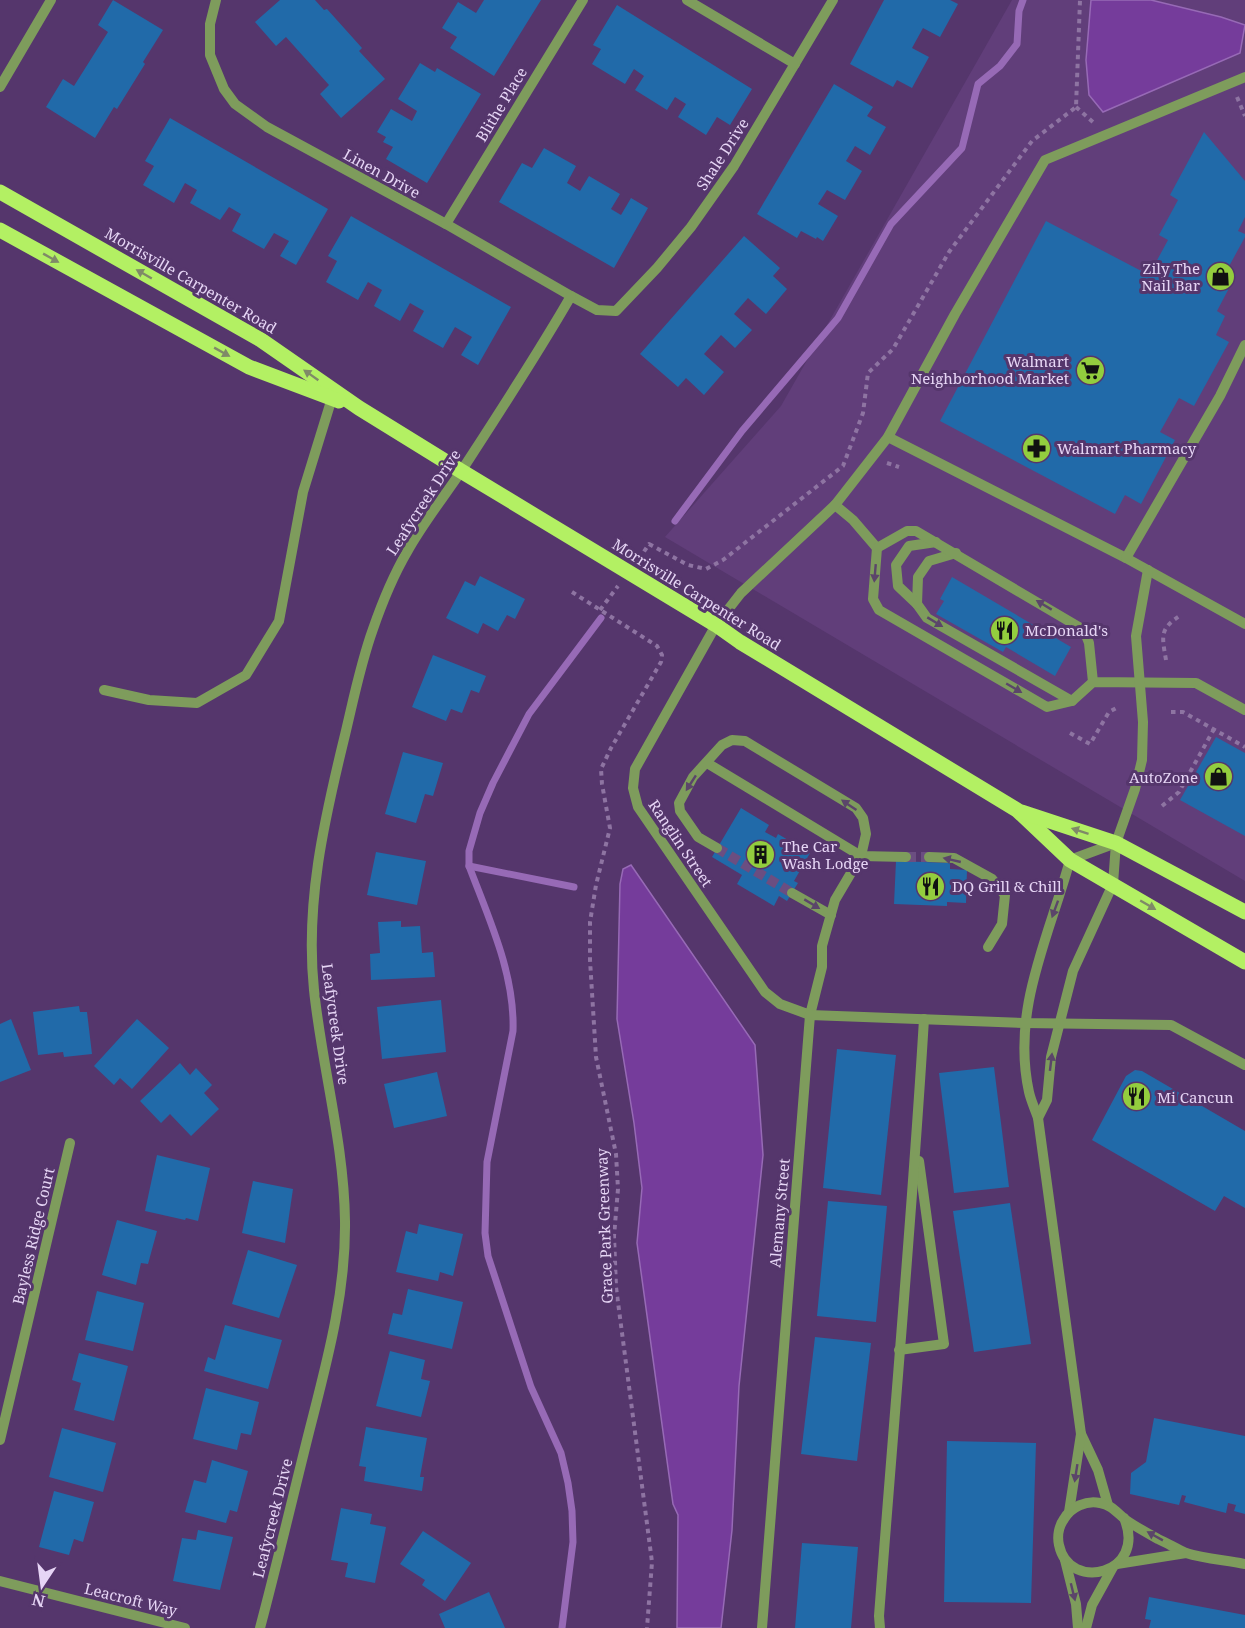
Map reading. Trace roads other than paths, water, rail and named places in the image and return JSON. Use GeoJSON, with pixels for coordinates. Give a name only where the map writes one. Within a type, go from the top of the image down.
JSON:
{"type":"FeatureCollection","features":[{"type":"Feature","properties":{"kind":"main road","name":"Morrisville Carpenter Road"},"geometry":{"type":"LineString","coordinates":[[0,192],[261,340],[359,408],[1017,810],[1070,860],[1245,962]]}},
{"type":"Feature","properties":{"kind":"main road","name":"Morrisville Carpenter Road"},"geometry":{"type":"LineString","coordinates":[[0,230],[249,367],[359,408]]}},
{"type":"Feature","properties":{"kind":"main road","name":"Morrisville Carpenter Road"},"geometry":{"type":"LineString","coordinates":[[1017,810],[1116,843],[1245,912]]}},
{"type":"Feature","properties":{"kind":"street"},"geometry":{"type":"LineString","coordinates":[[0,87],[50,0]]}},
{"type":"Feature","properties":{"kind":"street","name":"Linen Drive"},"geometry":{"type":"LineString","coordinates":[[216,0],[210,24],[210,55],[224,89],[235,104],[267,127],[446,224],[571,296],[597,310],[616,311]]}},
{"type":"Feature","properties":{"kind":"street","name":"Blithe Place"},"geometry":{"type":"LineString","coordinates":[[446,224],[583,0]]}},
{"type":"Feature","properties":{"kind":"street"},"geometry":{"type":"LineString","coordinates":[[687,0],[795,64]]}},
{"type":"Feature","properties":{"kind":"street","name":"Shale Drive"},"geometry":{"type":"LineString","coordinates":[[616,311],[657,268],[691,227],[734,166],[832,0]]}},
{"type":"Feature","properties":{"kind":"street","name":"Ranglin Street"},"geometry":{"type":"LineString","coordinates":[[810,1014],[780,1004],[765,992],[638,807],[633,788],[634,769],[716,625],[741,593],[835,505],[888,437],[955,314],[1045,160],[1245,77]]}},
{"type":"Feature","properties":{"kind":"street","name":"Leafycreek Drive"},"geometry":{"type":"LineString","coordinates":[[260,1628],[336,1320],[344,1254],[343,1188],[318,1023],[311,959],[315,872],[321,837],[372,631],[407,552],[571,296]]}},
{"type":"Feature","properties":{"kind":"street"},"geometry":{"type":"LineString","coordinates":[[1126,558],[1220,396],[1245,345]]}},
{"type":"Feature","properties":{"kind":"street"},"geometry":{"type":"LineString","coordinates":[[104,690],[149,700],[197,703],[246,675],[279,621],[303,492],[332,398]]}},
{"type":"Feature","properties":{"kind":"street"},"geometry":{"type":"LineString","coordinates":[[888,437],[1126,558],[1245,624]]}},
{"type":"Feature","properties":{"kind":"street"},"geometry":{"type":"LineString","coordinates":[[835,505],[854,520],[877,548],[873,599],[879,610],[1047,707],[1072,701],[1093,682],[1196,683],[1245,710]]}},
{"type":"Feature","properties":{"kind":"street"},"geometry":{"type":"LineString","coordinates":[[877,548],[907,531],[916,531],[1084,630],[1089,643],[1093,682]]}},
{"type":"Feature","properties":{"kind":"street"},"geometry":{"type":"LineString","coordinates":[[936,542],[909,546],[896,565],[898,586],[917,604],[927,618],[1072,701]]}},
{"type":"Feature","properties":{"kind":"street"},"geometry":{"type":"LineString","coordinates":[[917,604],[918,578],[929,561],[956,554]]}},
{"type":"Feature","properties":{"kind":"street"},"geometry":{"type":"LineString","coordinates":[[1038,1118],[1047,1100],[1051,1058],[1073,971],[1113,884],[1116,843],[1135,789],[1142,760],[1143,722],[1136,636],[1148,570]]}},
{"type":"Feature","properties":{"kind":"street"},"geometry":{"type":"LineString","coordinates":[[717,848],[698,837],[680,811],[679,803],[693,777],[722,745],[732,740],[745,741],[856,808],[863,818],[866,834],[861,856]]}},
{"type":"Feature","properties":{"kind":"street"},"geometry":{"type":"LineString","coordinates":[[707,763],[861,856],[906,857]]}},
{"type":"Feature","properties":{"kind":"street"},"geometry":{"type":"LineString","coordinates":[[1078,1628],[1076,1604],[1058,1539],[1059,1528],[1069,1512],[1081,1434],[1038,1118],[1029,1093],[1024,1023],[1038,957],[1060,898],[1070,860],[1116,843]]}},
{"type":"Feature","properties":{"kind":"street","name":"Alemany Street"},"geometry":{"type":"LineString","coordinates":[[762,1628],[810,1014],[822,967],[822,946],[835,900],[861,856]]}},
{"type":"Feature","properties":{"kind":"street"},"geometry":{"type":"LineString","coordinates":[[929,857],[954,858],[992,879],[1005,895],[1002,924],[988,947]]}},
{"type":"Feature","properties":{"kind":"street"},"geometry":{"type":"LineString","coordinates":[[792,893],[831,915]]}},
{"type":"Feature","properties":{"kind":"street"},"geometry":{"type":"LineString","coordinates":[[810,1014],[1024,1023],[1171,1025],[1245,1065]]}},
{"type":"Feature","properties":{"kind":"street"},"geometry":{"type":"LineString","coordinates":[[880,1628],[898,1350],[917,1143],[924,1019]]}},
{"type":"Feature","properties":{"kind":"street","name":"Bayless Ridge Court"},"geometry":{"type":"LineString","coordinates":[[0,1440],[70,1143]]}},
{"type":"Feature","properties":{"kind":"street"},"geometry":{"type":"LineString","coordinates":[[898,1350],[944,1344],[917,1143]]}},
{"type":"Feature","properties":{"kind":"street"},"geometry":{"type":"LineString","coordinates":[[1081,1434],[1098,1470],[1108,1505]]}},
{"type":"Feature","properties":{"kind":"street"},"geometry":{"type":"LineString","coordinates":[[1069,1512],[1088,1503],[1108,1505],[1124,1518],[1157,1538],[1186,1552],[1245,1564]]}},
{"type":"Feature","properties":{"kind":"street"},"geometry":{"type":"LineString","coordinates":[[1086,1628],[1092,1605],[1127,1550],[1128,1528],[1124,1518]]}},
{"type":"Feature","properties":{"kind":"street"},"geometry":{"type":"LineString","coordinates":[[1064,1557],[1072,1566],[1092,1573],[1103,1572],[1115,1566],[1186,1552]]}},
{"type":"Feature","properties":{"kind":"street","name":"Leacroft Way"},"geometry":{"type":"LineString","coordinates":[[0,1581],[185,1628]]}},
{"type":"Feature","properties":{"kind":"waterway"},"geometry":{"type":"LineString","coordinates":[[675,521],[742,431],[838,318],[891,224],[962,148],[978,84],[1000,66],[1017,44],[1019,11],[1023,0]]}},
{"type":"Feature","properties":{"kind":"waterway"},"geometry":{"type":"LineString","coordinates":[[562,1628],[573,1542],[568,1483],[561,1453],[531,1387],[488,1256],[485,1233],[487,1162],[513,1031],[513,1010],[499,947],[469,866],[469,851],[480,813],[493,783],[529,714],[601,618]]}},
{"type":"Feature","properties":{"kind":"waterway"},"geometry":{"type":"LineString","coordinates":[[469,866],[574,887]]}},
{"type":"Feature","properties":{"kind":"tunnel"},"geometry":{"type":"LineString","coordinates":[[717,848],[792,893]]}},
{"type":"Feature","properties":{"kind":"tunnel"},"geometry":{"type":"LineString","coordinates":[[906,857],[929,857]]}},
{"type":"Feature","properties":{"kind":"place","name":"Zily The Nail Bar"},"geometry":{"type":"Point","coordinates":[1221,277]}},
{"type":"Feature","properties":{"kind":"place","name":"Walmart Neighborhood Market"},"geometry":{"type":"Point","coordinates":[1090,370]}},
{"type":"Feature","properties":{"kind":"place","name":"Walmart Pharmacy"},"geometry":{"type":"Point","coordinates":[1036,448]}},
{"type":"Feature","properties":{"kind":"place","name":"McDonald's"},"geometry":{"type":"Point","coordinates":[1004,630]}},
{"type":"Feature","properties":{"kind":"place","name":"AutoZone"},"geometry":{"type":"Point","coordinates":[1219,777]}},
{"type":"Feature","properties":{"kind":"place","name":"The Car Wash Lodge"},"geometry":{"type":"Point","coordinates":[761,855]}},
{"type":"Feature","properties":{"kind":"place","name":"DQ Grill & Chill"},"geometry":{"type":"Point","coordinates":[931,886]}},
{"type":"Feature","properties":{"kind":"place","name":"Mi Cancun"},"geometry":{"type":"Point","coordinates":[1136,1097]}}]}
